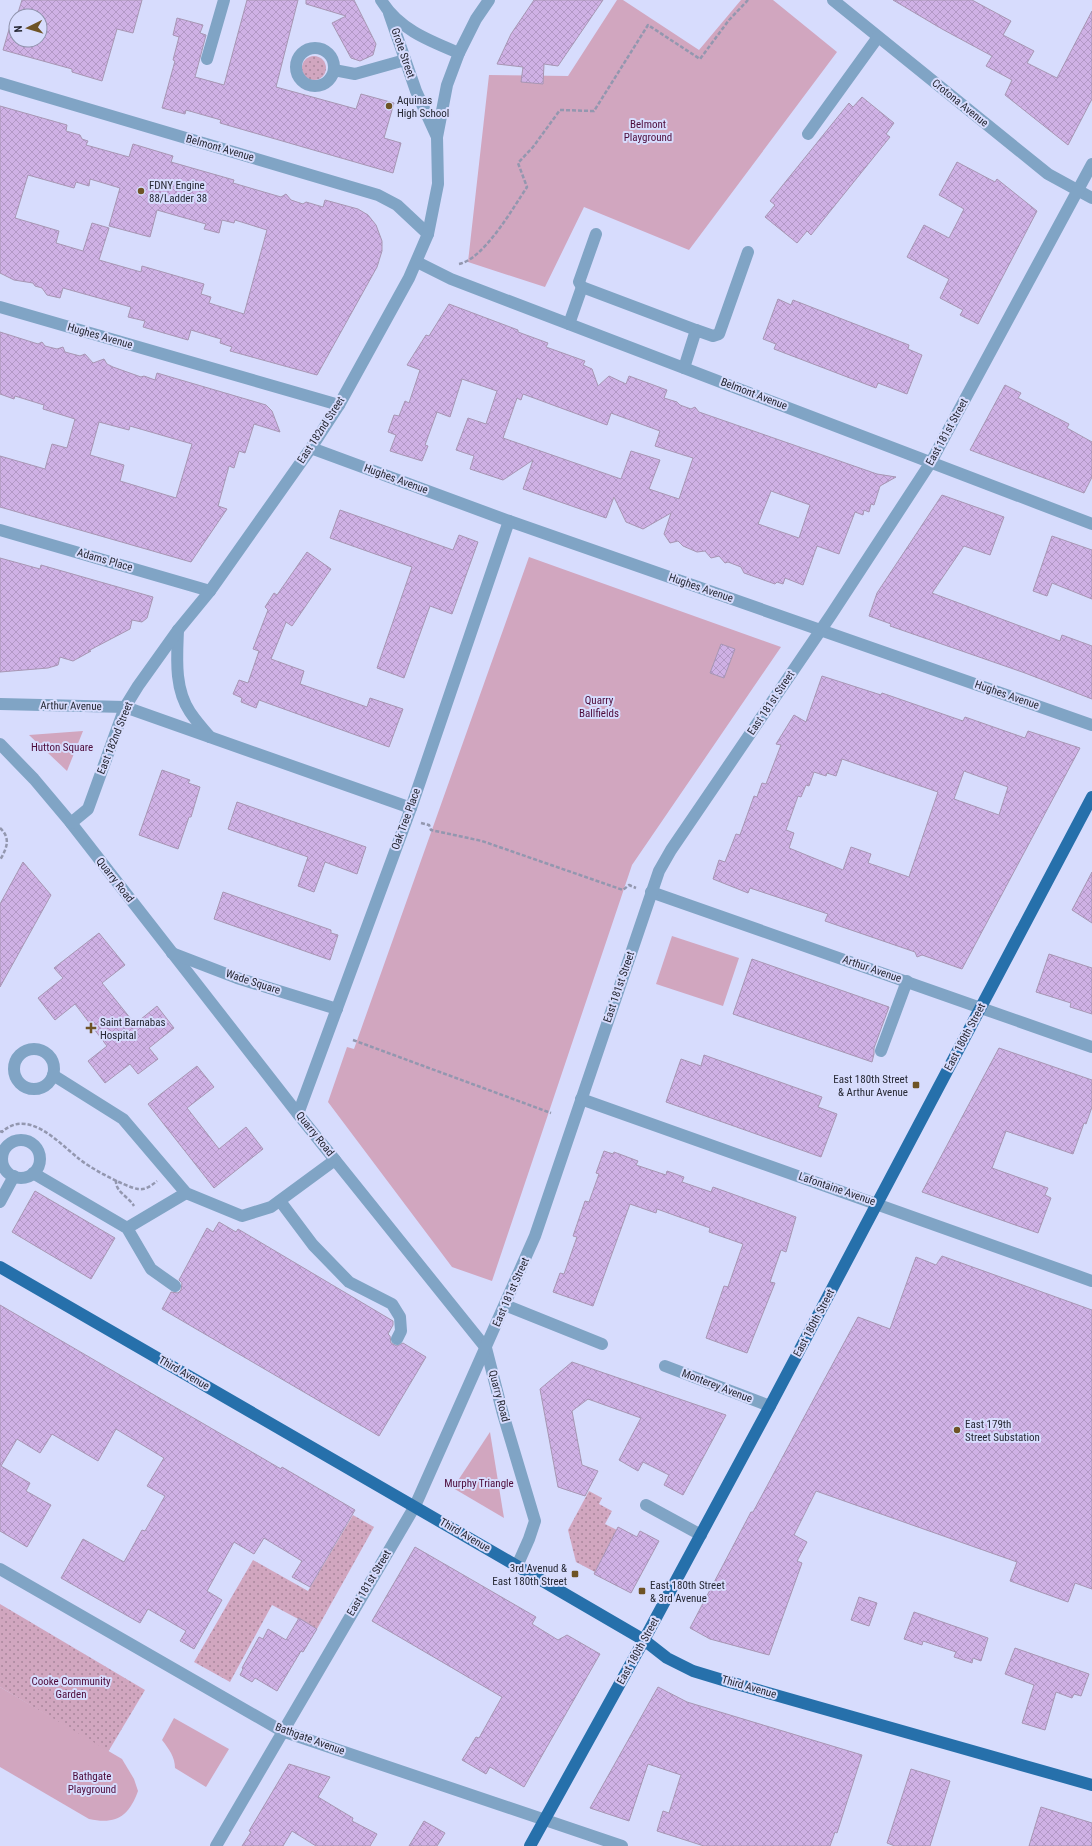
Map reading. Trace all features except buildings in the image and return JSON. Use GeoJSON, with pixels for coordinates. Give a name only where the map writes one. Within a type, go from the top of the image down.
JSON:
{"type":"FeatureCollection","features":[{"type":"Feature","properties":{"kind":"main road","name":"East 180th Street"},"geometry":{"type":"LineString","coordinates":[[530,1846],[701,1535],[1092,797]]}},
{"type":"Feature","properties":{"kind":"main road","name":"Third Avenue"},"geometry":{"type":"LineString","coordinates":[[0,1267],[415,1506],[644,1640],[680,1664],[726,1681],[1092,1785]]}},
{"type":"Feature","properties":{"kind":"street"},"geometry":{"type":"LineString","coordinates":[[207,59],[224,0]]}},
{"type":"Feature","properties":{"kind":"street","name":"Grote Street"},"geometry":{"type":"LineString","coordinates":[[381,0],[389,13],[416,91],[437,137]]}},
{"type":"Feature","properties":{"kind":"street","name":"East 182nd Street"},"geometry":{"type":"LineString","coordinates":[[71,823],[88,809],[126,707],[138,686],[178,630],[210,591],[311,448],[338,404],[417,262],[428,234],[438,184],[437,137],[447,85],[459,53],[476,19],[489,0]]}},
{"type":"Feature","properties":{"kind":"street","name":"Crotona Avenue"},"geometry":{"type":"LineString","coordinates":[[832,0],[1048,174],[1092,198]]}},
{"type":"Feature","properties":{"kind":"street","name":"Grote Street"},"geometry":{"type":"LineString","coordinates":[[389,13],[426,39],[459,53]]}},
{"type":"Feature","properties":{"kind":"street"},"geometry":{"type":"LineString","coordinates":[[808,134],[878,37]]}},
{"type":"Feature","properties":{"kind":"street"},"geometry":{"type":"LineString","coordinates":[[334,70],[355,74],[405,60]]}},
{"type":"Feature","properties":{"kind":"street","name":"Belmont Avenue"},"geometry":{"type":"LineString","coordinates":[[0,83],[378,195],[397,205],[428,234]]}},
{"type":"Feature","properties":{"kind":"street","name":"East 181st Street"},"geometry":{"type":"LineString","coordinates":[[216,1846],[415,1506],[535,1236],[651,892],[671,850],[821,629],[931,462],[1092,164]]}},
{"type":"Feature","properties":{"kind":"street"},"geometry":{"type":"LineString","coordinates":[[596,234],[579,282],[582,287],[714,336],[719,334],[748,252]]}},
{"type":"Feature","properties":{"kind":"street","name":"Belmont Avenue"},"geometry":{"type":"LineString","coordinates":[[417,262],[446,277],[1092,524]]}},
{"type":"Feature","properties":{"kind":"street"},"geometry":{"type":"LineString","coordinates":[[569,324],[582,287]]}},
{"type":"Feature","properties":{"kind":"street","name":"Hughes Avenue"},"geometry":{"type":"LineString","coordinates":[[0,307],[338,404]]}},
{"type":"Feature","properties":{"kind":"street"},"geometry":{"type":"LineString","coordinates":[[684,368],[696,330]]}},
{"type":"Feature","properties":{"kind":"street","name":"Hughes Avenue"},"geometry":{"type":"LineString","coordinates":[[311,448],[509,521],[1092,725]]}},
{"type":"Feature","properties":{"kind":"street","name":"Oak Tree Place"},"geometry":{"type":"LineString","coordinates":[[298,1114],[409,813],[509,521]]}},
{"type":"Feature","properties":{"kind":"street","name":"Adams Place"},"geometry":{"type":"LineString","coordinates":[[0,530],[210,591]]}},
{"type":"Feature","properties":{"kind":"street"},"geometry":{"type":"LineString","coordinates":[[178,630],[177,674],[182,694],[189,711],[210,737]]}},
{"type":"Feature","properties":{"kind":"street","name":"Arthur Avenue"},"geometry":{"type":"LineString","coordinates":[[0,704],[126,707],[210,737],[409,813]]}},
{"type":"Feature","properties":{"kind":"street","name":"Quarry Road"},"geometry":{"type":"LineString","coordinates":[[0,744],[34,779],[71,823],[298,1114],[486,1348],[503,1414],[535,1521],[517,1566]]}},
{"type":"Feature","properties":{"kind":"street","name":"Arthur Avenue"},"geometry":{"type":"LineString","coordinates":[[651,892],[1092,1047]]}},
{"type":"Feature","properties":{"kind":"street","name":"Wade Square"},"geometry":{"type":"LineString","coordinates":[[171,952],[237,978],[337,1009]]}},
{"type":"Feature","properties":{"kind":"street"},"geometry":{"type":"LineString","coordinates":[[881,1052],[907,982]]}},
{"type":"Feature","properties":{"kind":"street"},"geometry":{"type":"LineString","coordinates":[[53,1076],[122,1119],[186,1193],[242,1216],[271,1207],[336,1160]]}},
{"type":"Feature","properties":{"kind":"street","name":"Lafontaine Avenue"},"geometry":{"type":"LineString","coordinates":[[581,1099],[877,1203],[1092,1281]]}},
{"type":"Feature","properties":{"kind":"street"},"geometry":{"type":"LineString","coordinates":[[15,1140],[28,1140],[38,1149],[40,1162],[33,1173],[24,1178],[14,1176],[8,1173],[2,1161],[5,1148],[15,1140]]}},
{"type":"Feature","properties":{"kind":"street"},"geometry":{"type":"LineString","coordinates":[[33,1173],[127,1228],[151,1269],[175,1286]]}},
{"type":"Feature","properties":{"kind":"street"},"geometry":{"type":"LineString","coordinates":[[0,1202],[14,1176]]}},
{"type":"Feature","properties":{"kind":"street"},"geometry":{"type":"LineString","coordinates":[[127,1228],[186,1193]]}},
{"type":"Feature","properties":{"kind":"street"},"geometry":{"type":"LineString","coordinates":[[280,1201],[313,1245],[349,1282],[392,1304],[400,1317],[401,1331],[397,1339]]}},
{"type":"Feature","properties":{"kind":"street"},"geometry":{"type":"LineString","coordinates":[[505,1305],[602,1344]]}},
{"type":"Feature","properties":{"kind":"street","name":"Monterey Avenue"},"geometry":{"type":"LineString","coordinates":[[665,1366],[770,1406]]}},
{"type":"Feature","properties":{"kind":"street"},"geometry":{"type":"LineString","coordinates":[[646,1505],[701,1535]]}},
{"type":"Feature","properties":{"kind":"street","name":"Bathgate Avenue"},"geometry":{"type":"LineString","coordinates":[[0,1569],[282,1731],[622,1846]]}},
{"type":"Feature","properties":{"kind":"path"},"geometry":{"type":"LineString","coordinates":[[459,264],[468,262],[498,232],[527,187],[518,163],[560,110],[594,111],[648,26],[700,59],[729,20],[748,0]]}},
{"type":"Feature","properties":{"kind":"path"},"geometry":{"type":"LineString","coordinates":[[409,813],[429,825],[431,830],[482,841],[623,890],[629,885],[651,892]]}},
{"type":"Feature","properties":{"kind":"path"},"geometry":{"type":"LineString","coordinates":[[0,828],[6,833],[7,841],[6,848],[0,860]]}},
{"type":"Feature","properties":{"kind":"path"},"geometry":{"type":"LineString","coordinates":[[353,1040],[551,1113]]}},
{"type":"Feature","properties":{"kind":"path"},"geometry":{"type":"LineString","coordinates":[[0,1131],[2,1132],[7,1128],[17,1125],[39,1128],[53,1135],[87,1164],[116,1180],[138,1189],[152,1186],[159,1180]]}},
{"type":"Feature","properties":{"kind":"path"},"geometry":{"type":"LineString","coordinates":[[116,1180],[118,1190],[130,1200],[136,1208]]}},
{"type":"Feature","properties":{"kind":"green space","name":"Belmont Playground"},"geometry":{"type":"Polygon","coordinates":[[[617,0],[623,0],[699,50],[741,0],[773,0],[837,52],[689,250],[584,207],[545,287],[468,262],[489,75],[568,76],[617,0]]]}},
{"type":"Feature","properties":{"kind":"green space"},"geometry":{"type":"Polygon","coordinates":[[[314,56],[322,60],[326,68],[322,76],[314,80],[306,76],[302,68],[306,60],[314,56]]]}},
{"type":"Feature","properties":{"kind":"green space","name":"Quarry Ballfields"},"geometry":{"type":"Polygon","coordinates":[[[529,557],[781,647],[632,865],[492,1281],[452,1267],[328,1102],[347,1047],[354,1049],[529,557]]]}},
{"type":"Feature","properties":{"kind":"green space","name":"Hutton Square"},"geometry":{"type":"Polygon","coordinates":[[[83,731],[67,771],[29,735],[83,731]]]}},
{"type":"Feature","properties":{"kind":"green space"},"geometry":{"type":"Polygon","coordinates":[[[672,936],[739,958],[723,1006],[656,984],[672,936]]]}},
{"type":"Feature","properties":{"kind":"green space","name":"Murphy Triangle"},"geometry":{"type":"Polygon","coordinates":[[[490,1432],[504,1518],[453,1488],[490,1432]]]}},
{"type":"Feature","properties":{"kind":"green space"},"geometry":{"type":"Polygon","coordinates":[[[589,1491],[602,1498],[599,1504],[612,1511],[605,1524],[617,1530],[595,1572],[576,1562],[568,1530],[589,1491]]]}},
{"type":"Feature","properties":{"kind":"green space"},"geometry":{"type":"Polygon","coordinates":[[[353,1515],[374,1527],[317,1629],[272,1605],[230,1682],[194,1662],[253,1560],[308,1591],[353,1515]]]}},
{"type":"Feature","properties":{"kind":"green space","name":"Cooke Community Garden"},"geometry":{"type":"Polygon","coordinates":[[[0,1604],[145,1690],[108,1752],[0,1687],[0,1604]]]}},
{"type":"Feature","properties":{"kind":"green space","name":"Bathgate Playground"},"geometry":{"type":"Polygon","coordinates":[[[0,1687],[122,1759],[134,1779],[138,1791],[126,1812],[120,1817],[107,1821],[89,1819],[0,1767],[0,1687]]]}},
{"type":"Feature","properties":{"kind":"green space"},"geometry":{"type":"Polygon","coordinates":[[[174,1718],[229,1749],[206,1787],[175,1768],[173,1757],[162,1740],[174,1718]]]}},
{"type":"Feature","properties":{"kind":"place","name":"Aquinas High School"},"geometry":{"type":"Point","coordinates":[389,106]}},
{"type":"Feature","properties":{"kind":"place","name":"FDNY Engine 88/Ladder 38"},"geometry":{"type":"Point","coordinates":[141,191]}},
{"type":"Feature","properties":{"kind":"place","name":"Saint Barnabas Hospital"},"geometry":{"type":"Point","coordinates":[91,1028]}},
{"type":"Feature","properties":{"kind":"place","name":"East 180th Street & Arthur Avenue"},"geometry":{"type":"Point","coordinates":[916,1085]}},
{"type":"Feature","properties":{"kind":"place","name":"East 179th Street Substation"},"geometry":{"type":"Point","coordinates":[957,1430]}},
{"type":"Feature","properties":{"kind":"place","name":"3rd Avenud & East 180th Street"},"geometry":{"type":"Point","coordinates":[575,1574]}},
{"type":"Feature","properties":{"kind":"place","name":"East 180th Street & 3rd Avenue"},"geometry":{"type":"Point","coordinates":[642,1591]}}]}
